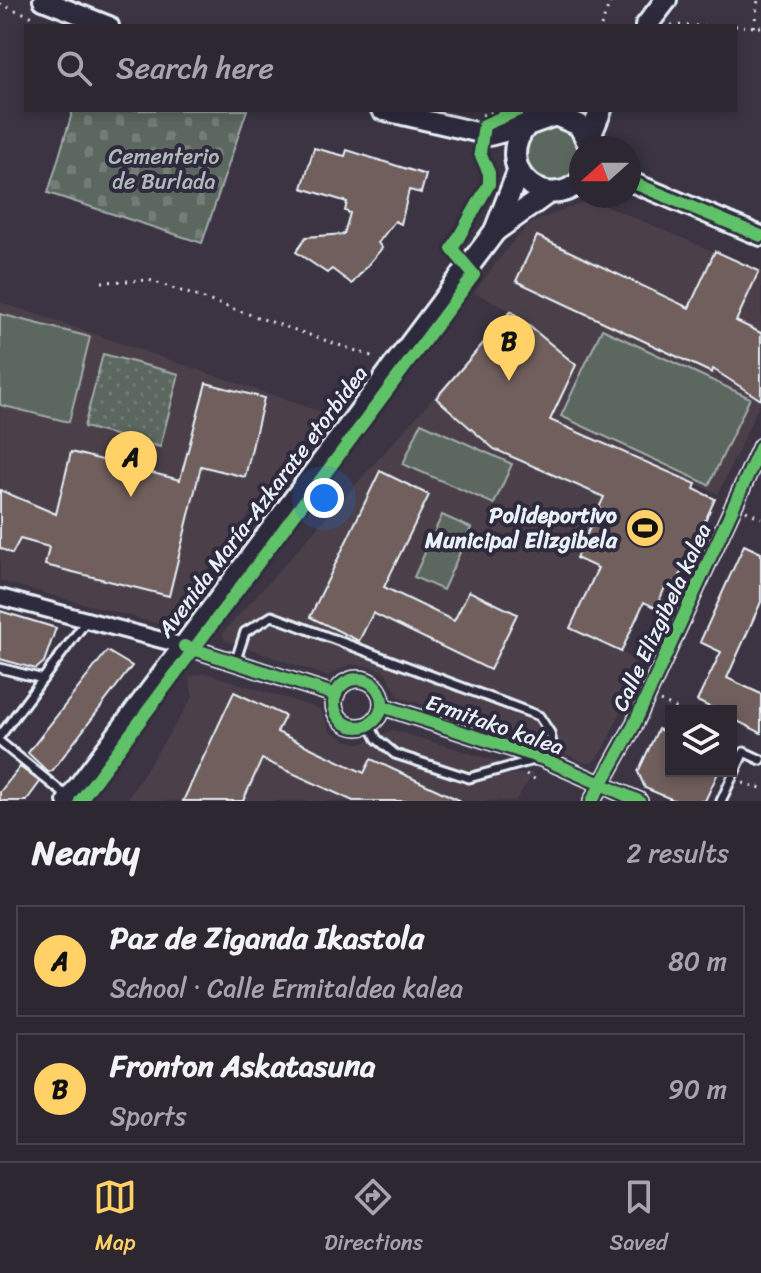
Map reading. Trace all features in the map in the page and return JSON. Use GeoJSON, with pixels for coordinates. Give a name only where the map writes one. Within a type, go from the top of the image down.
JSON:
{"type":"FeatureCollection","features":[{"type":"Feature","properties":{"kind":"main road"},"geometry":{"type":"LineString","coordinates":[[649,24],[667,12]]}},
{"type":"Feature","properties":{"kind":"main road"},"geometry":{"type":"LineString","coordinates":[[593,136],[600,112]]}},
{"type":"Feature","properties":{"kind":"main road"},"geometry":{"type":"LineString","coordinates":[[569,189],[548,193],[533,188],[485,134],[522,118],[558,113],[571,120],[584,136]]}},
{"type":"Feature","properties":{"kind":"main road"},"geometry":{"type":"LineString","coordinates":[[495,231],[516,166],[517,137],[522,118]]}},
{"type":"Feature","properties":{"kind":"main road"},"geometry":{"type":"LineString","coordinates":[[495,231],[548,193]]}},
{"type":"Feature","properties":{"kind":"main road","name":"Avenida María-Azkarate etorbidea"},"geometry":{"type":"LineString","coordinates":[[68,800],[495,231]]}},
{"type":"Feature","properties":{"kind":"street"},"geometry":{"type":"LineString","coordinates":[[43,0],[104,24]]}},
{"type":"Feature","properties":{"kind":"street"},"geometry":{"type":"LineString","coordinates":[[390,112],[485,134]]}},
{"type":"Feature","properties":{"kind":"street"},"geometry":{"type":"LineString","coordinates":[[641,186],[761,236]]}},
{"type":"Feature","properties":{"kind":"street","name":"Calle Elizgibela kalea"},"geometry":{"type":"LineString","coordinates":[[592,801],[648,695],[761,446]]}},
{"type":"Feature","properties":{"kind":"street"},"geometry":{"type":"LineString","coordinates":[[0,597],[184,646],[336,695],[336,711],[353,727],[369,724],[382,706]]}},
{"type":"Feature","properties":{"kind":"street","name":"Ermitako kalea"},"geometry":{"type":"LineString","coordinates":[[336,695],[345,683],[360,679],[374,685],[382,706],[550,761],[639,801]]}},
{"type":"Feature","properties":{"kind":"lane"},"geometry":{"type":"LineString","coordinates":[[235,663],[245,632],[272,616],[539,716],[550,733],[550,761],[529,760],[520,766],[469,778],[395,754],[377,739],[369,724]]}},
{"type":"Feature","properties":{"kind":"lane"},"geometry":{"type":"LineString","coordinates":[[0,736],[87,620]]}},
{"type":"Feature","properties":{"kind":"lane"},"geometry":{"type":"LineString","coordinates":[[0,668],[43,679]]}},
{"type":"Feature","properties":{"kind":"lane"},"geometry":{"type":"LineString","coordinates":[[0,742],[68,800]]}},
{"type":"Feature","properties":{"kind":"lane"},"geometry":{"type":"LineString","coordinates":[[721,801],[744,752],[761,760]]}},
{"type":"Feature","properties":{"kind":"path"},"geometry":{"type":"LineString","coordinates":[[602,24],[611,0]]}},
{"type":"Feature","properties":{"kind":"path"},"geometry":{"type":"LineString","coordinates":[[754,27],[758,0]]}},
{"type":"Feature","properties":{"kind":"path"},"geometry":{"type":"LineString","coordinates":[[0,4],[44,21]]}},
{"type":"Feature","properties":{"kind":"path"},"geometry":{"type":"LineString","coordinates":[[667,12],[700,24]]}},
{"type":"Feature","properties":{"kind":"path"},"geometry":{"type":"LineString","coordinates":[[737,26],[761,27]]}},
{"type":"Feature","properties":{"kind":"path"},"geometry":{"type":"LineString","coordinates":[[485,134],[487,121],[522,118]]}},
{"type":"Feature","properties":{"kind":"path"},"geometry":{"type":"LineString","coordinates":[[102,282],[149,280],[374,357]]}},
{"type":"Feature","properties":{"kind":"path"},"geometry":{"type":"LineString","coordinates":[[648,695],[669,705]]}},
{"type":"Feature","properties":{"kind":"path"},"geometry":{"type":"LineString","coordinates":[[731,780],[761,788]]}},
{"type":"Feature","properties":{"kind":"shaded area"},"geometry":{"type":"Polygon","coordinates":[[[569,208],[612,208],[761,272],[761,401],[718,494],[625,451],[576,557],[598,568],[570,628],[642,663],[605,746],[593,762],[586,763],[536,741],[399,697],[386,673],[376,668],[351,664],[327,676],[224,640],[223,633],[511,311],[474,292],[531,223],[569,208]]]}},
{"type":"Feature","properties":{"kind":"shaded area"},"geometry":{"type":"Polygon","coordinates":[[[0,302],[324,413],[167,626],[0,581],[0,302]]]}},
{"type":"Feature","properties":{"kind":"shaded area"},"geometry":{"type":"Polygon","coordinates":[[[205,673],[320,709],[330,731],[348,741],[361,744],[393,730],[499,762],[499,776],[534,773],[515,801],[126,801],[193,697],[189,677],[205,673]]]}},
{"type":"Feature","properties":{"kind":"green space","name":"Cementerio de Burlada"},"geometry":{"type":"Polygon","coordinates":[[[72,112],[246,112],[202,243],[48,193],[72,112]]]}},
{"type":"Feature","properties":{"kind":"green space"},"geometry":{"type":"Polygon","coordinates":[[[553,126],[574,134],[569,136],[569,179],[553,184],[532,176],[524,155],[532,134],[553,126]]]}},
{"type":"Feature","properties":{"kind":"green space"},"geometry":{"type":"Polygon","coordinates":[[[0,314],[90,337],[69,422],[0,405],[0,314]]]}},
{"type":"Feature","properties":{"kind":"green space"},"geometry":{"type":"Polygon","coordinates":[[[602,329],[750,398],[709,485],[561,416],[602,329]]]}},
{"type":"Feature","properties":{"kind":"green space"},"geometry":{"type":"Polygon","coordinates":[[[103,354],[179,374],[160,447],[84,427],[103,354]]]}},
{"type":"Feature","properties":{"kind":"green space"},"geometry":{"type":"Polygon","coordinates":[[[421,423],[512,464],[494,504],[403,464],[421,423]]]}},
{"type":"Feature","properties":{"kind":"green space"},"geometry":{"type":"Polygon","coordinates":[[[442,515],[471,528],[443,590],[414,577],[442,515]]]}},
{"type":"Feature","properties":{"kind":"building"},"geometry":{"type":"Polygon","coordinates":[[[314,148],[345,156],[347,150],[426,175],[421,193],[409,190],[401,224],[395,221],[378,243],[382,248],[352,284],[332,269],[327,273],[296,252],[306,237],[344,234],[350,213],[345,211],[347,202],[302,188],[314,148]]]}},
{"type":"Feature","properties":{"kind":"building"},"geometry":{"type":"Polygon","coordinates":[[[537,236],[689,308],[715,251],[759,271],[736,321],[761,333],[761,400],[713,369],[712,373],[516,281],[537,236]]]}},
{"type":"Feature","properties":{"kind":"building"},"geometry":{"type":"Polygon","coordinates":[[[511,311],[576,365],[550,420],[696,484],[694,489],[715,499],[674,589],[666,585],[656,608],[644,602],[621,652],[570,628],[598,568],[576,558],[604,497],[494,449],[436,398],[511,311]]]}},
{"type":"Feature","properties":{"kind":"building"},"geometry":{"type":"Polygon","coordinates":[[[206,383],[264,398],[245,477],[201,466],[169,596],[45,565],[49,547],[20,539],[12,554],[0,548],[0,490],[56,514],[71,452],[180,480],[206,383]]]}},
{"type":"Feature","properties":{"kind":"building"},"geometry":{"type":"Polygon","coordinates":[[[380,471],[429,495],[384,587],[454,621],[469,591],[517,614],[490,670],[373,613],[359,641],[310,617],[380,471]]]}},
{"type":"Feature","properties":{"kind":"building"},"geometry":{"type":"Polygon","coordinates":[[[744,545],[761,553],[761,602],[727,678],[761,694],[761,733],[737,721],[737,705],[705,705],[697,701],[721,652],[700,642],[744,545]]]}},
{"type":"Feature","properties":{"kind":"building"},"geometry":{"type":"Polygon","coordinates":[[[0,611],[56,628],[44,662],[36,669],[0,659],[0,611]]]}},
{"type":"Feature","properties":{"kind":"building"},"geometry":{"type":"Polygon","coordinates":[[[107,651],[132,666],[52,771],[48,772],[28,753],[107,651]]]}},
{"type":"Feature","properties":{"kind":"building"},"geometry":{"type":"Polygon","coordinates":[[[234,692],[285,716],[277,732],[364,773],[371,759],[461,801],[353,801],[262,759],[243,801],[183,801],[234,692]]]}},
{"type":"Feature","properties":{"kind":"building"},"geometry":{"type":"Polygon","coordinates":[[[658,729],[665,732],[665,777],[716,777],[705,801],[676,801],[645,788],[638,772],[658,729]]]}},
{"type":"Feature","properties":{"kind":"building"},"geometry":{"type":"Polygon","coordinates":[[[20,767],[40,782],[26,801],[0,801],[0,792],[20,767]]]}},
{"type":"Feature","properties":{"kind":"cycle path"},"geometry":{"type":"LineString","coordinates":[[80,801],[474,275],[452,249],[489,184],[489,173],[480,153],[484,125],[514,112]]}},
{"type":"Feature","properties":{"kind":"cycle path"},"geometry":{"type":"LineString","coordinates":[[641,186],[761,236]]}},
{"type":"Feature","properties":{"kind":"cycle path"},"geometry":{"type":"LineString","coordinates":[[592,801],[633,727],[761,446]]}},
{"type":"Feature","properties":{"kind":"cycle path"},"geometry":{"type":"LineString","coordinates":[[184,646],[336,695]]}},
{"type":"Feature","properties":{"kind":"cycle path"},"geometry":{"type":"LineString","coordinates":[[358,679],[375,686],[382,703],[375,720],[358,727],[341,720],[334,703],[341,686],[358,679]]}},
{"type":"Feature","properties":{"kind":"cycle path"},"geometry":{"type":"LineString","coordinates":[[382,706],[544,759],[639,801]]}},
{"type":"Feature","properties":{"kind":"place","name":"Fronton Askatasuna"},"geometry":{"type":"Point","coordinates":[509,381]}},
{"type":"Feature","properties":{"kind":"place","name":"Paz de Ziganda Ikastola"},"geometry":{"type":"Point","coordinates":[131,497]}},
{"type":"Feature","properties":{"kind":"place","name":"Polideportivo Municipal Elizgibela"},"geometry":{"type":"Point","coordinates":[645,528]}}]}
